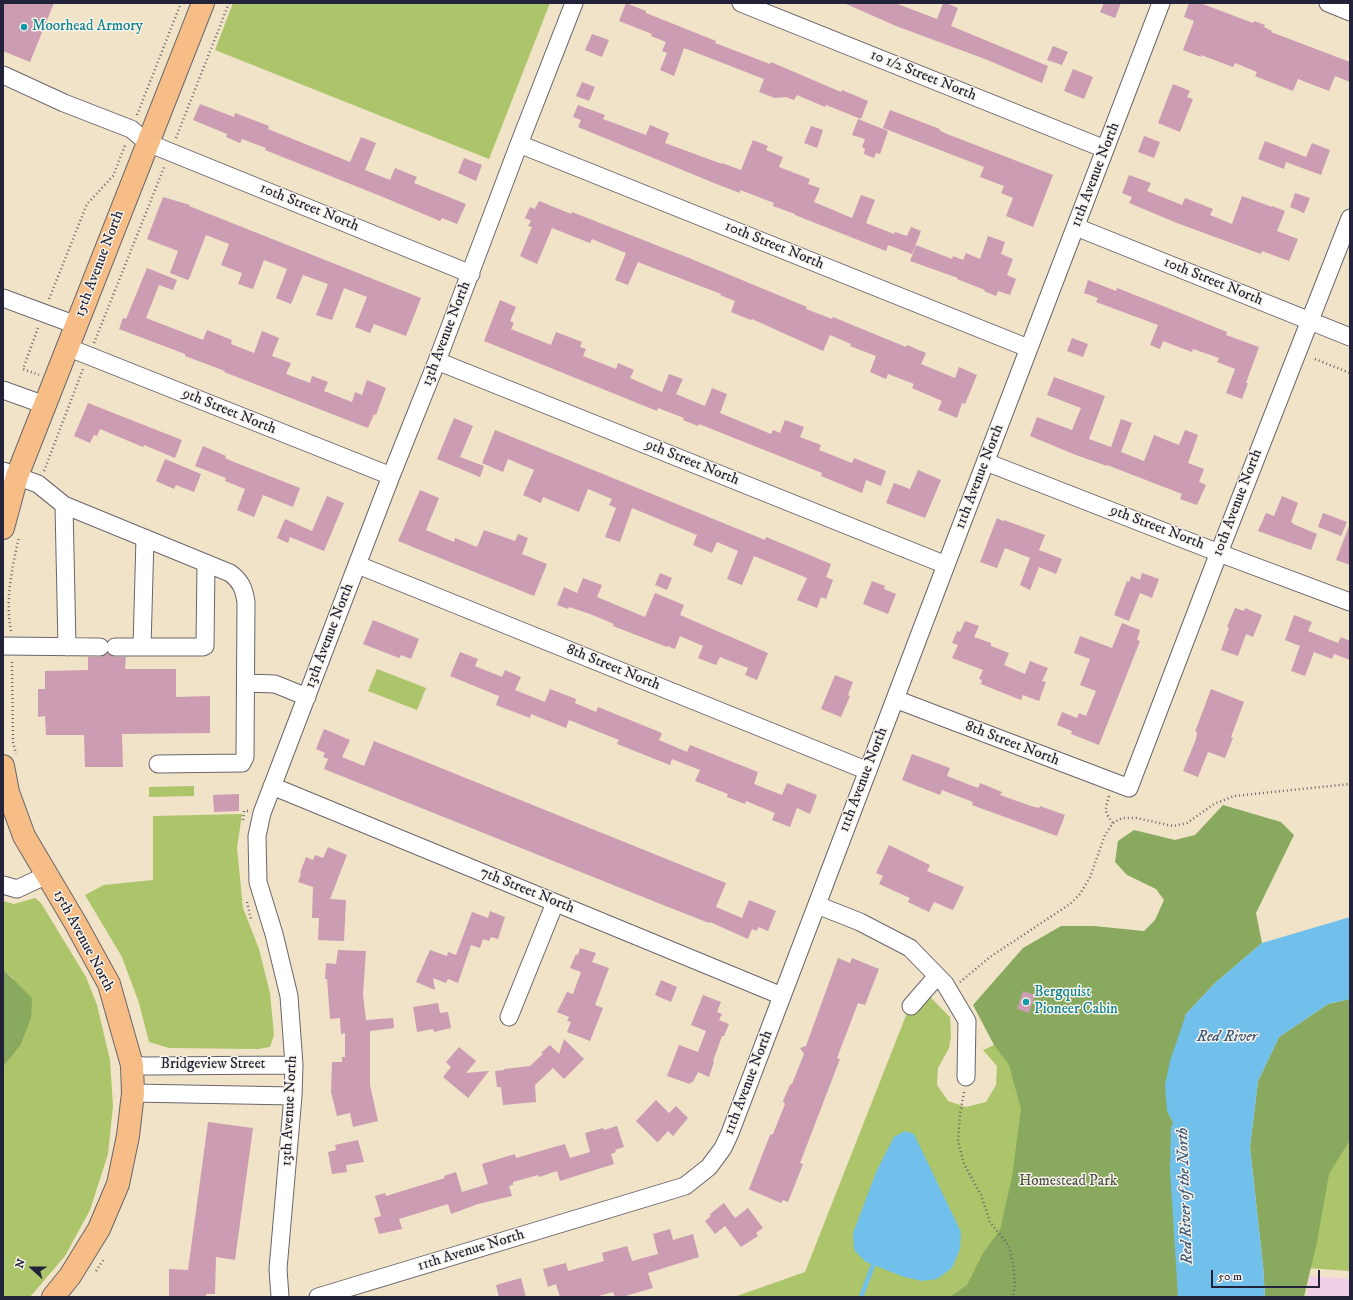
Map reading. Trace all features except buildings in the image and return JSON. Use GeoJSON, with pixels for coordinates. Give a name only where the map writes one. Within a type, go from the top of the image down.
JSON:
{"type":"FeatureCollection","features":[{"type":"Feature","properties":{"kind":"main road","name":"15th Avenue North"},"geometry":{"type":"LineString","coordinates":[[11,532],[10,473],[45,405],[76,325],[139,136],[203,3]]}},
{"type":"Feature","properties":{"kind":"main road","name":"15th Avenue North"},"geometry":{"type":"LineString","coordinates":[[10,761],[8,792],[24,836],[76,924],[109,984],[132,1065],[133,1093],[128,1136],[118,1184],[100,1230],[70,1276],[53,1297]]}},
{"type":"Feature","properties":{"kind":"street","name":"13th Avenue North"},"geometry":{"type":"LineString","coordinates":[[280,1297],[278,1269],[293,1096],[294,1065],[289,996],[274,934],[258,882],[258,836],[262,813],[391,476],[438,361],[519,144],[574,3]]}},
{"type":"Feature","properties":{"kind":"street","name":"10 1/2 Street North"},"geometry":{"type":"LineString","coordinates":[[742,3],[1105,149]]}},
{"type":"Feature","properties":{"kind":"street","name":"11th Avenue North"},"geometry":{"type":"LineString","coordinates":[[318,1297],[685,1186],[709,1167],[723,1148],[1161,3]]}},
{"type":"Feature","properties":{"kind":"street"},"geometry":{"type":"LineString","coordinates":[[1328,3],[1350,12]]}},
{"type":"Feature","properties":{"kind":"street","name":"10th Street North"},"geometry":{"type":"LineString","coordinates":[[3,75],[139,136],[171,152],[471,274]]}},
{"type":"Feature","properties":{"kind":"street","name":"10th Street North"},"geometry":{"type":"LineString","coordinates":[[519,144],[1028,348]]}},
{"type":"Feature","properties":{"kind":"street","name":"10th Avenue North"},"geometry":{"type":"LineString","coordinates":[[1129,788],[1219,552],[1350,218]]}},
{"type":"Feature","properties":{"kind":"street","name":"10th Street North"},"geometry":{"type":"LineString","coordinates":[[1076,227],[1350,337]]}},
{"type":"Feature","properties":{"kind":"street"},"geometry":{"type":"LineString","coordinates":[[3,298],[76,325]]}},
{"type":"Feature","properties":{"kind":"street","name":"9th Street North"},"geometry":{"type":"LineString","coordinates":[[67,347],[391,476]]}},
{"type":"Feature","properties":{"kind":"street","name":"9th Street North"},"geometry":{"type":"LineString","coordinates":[[438,361],[946,565]]}},
{"type":"Feature","properties":{"kind":"street"},"geometry":{"type":"LineString","coordinates":[[3,390],[45,405]]}},
{"type":"Feature","properties":{"kind":"street","name":"9th Street North"},"geometry":{"type":"LineString","coordinates":[[986,462],[1350,602]]}},
{"type":"Feature","properties":{"kind":"street"},"geometry":{"type":"LineString","coordinates":[[10,473],[38,484],[64,505],[230,573],[237,578],[244,590],[246,602],[244,761],[242,763],[158,764]]}},
{"type":"Feature","properties":{"kind":"street"},"geometry":{"type":"LineString","coordinates":[[64,505],[67,647]]}},
{"type":"Feature","properties":{"kind":"street"},"geometry":{"type":"LineString","coordinates":[[142,647],[145,538]]}},
{"type":"Feature","properties":{"kind":"street"},"geometry":{"type":"LineString","coordinates":[[9,646],[203,647],[205,646],[206,563]]}},
{"type":"Feature","properties":{"kind":"street","name":"8th Street North"},"geometry":{"type":"LineString","coordinates":[[358,565],[868,771]]}},
{"type":"Feature","properties":{"kind":"street"},"geometry":{"type":"LineString","coordinates":[[246,683],[275,684],[307,696]]}},
{"type":"Feature","properties":{"kind":"street","name":"8th Street North"},"geometry":{"type":"LineString","coordinates":[[895,699],[1129,788]]}},
{"type":"Feature","properties":{"kind":"street","name":"7th Street North"},"geometry":{"type":"LineString","coordinates":[[272,786],[782,996]]}},
{"type":"Feature","properties":{"kind":"street"},"geometry":{"type":"LineString","coordinates":[[3,885],[17,888],[47,876]]}},
{"type":"Feature","properties":{"kind":"street"},"geometry":{"type":"LineString","coordinates":[[509,1017],[555,903]]}},
{"type":"Feature","properties":{"kind":"street"},"geometry":{"type":"LineString","coordinates":[[817,905],[860,922],[910,948],[937,976],[949,990],[967,1021],[966,1077]]}},
{"type":"Feature","properties":{"kind":"street"},"geometry":{"type":"LineString","coordinates":[[911,1006],[937,976]]}},
{"type":"Feature","properties":{"kind":"street","name":"Bridgeview Street"},"geometry":{"type":"LineString","coordinates":[[132,1065],[294,1065]]}},
{"type":"Feature","properties":{"kind":"street","name":"Bridgeview Street"},"geometry":{"type":"LineString","coordinates":[[133,1093],[293,1096]]}},
{"type":"Feature","properties":{"kind":"path"},"geometry":{"type":"LineString","coordinates":[[23,368],[87,204],[113,176],[139,136],[181,3]]}},
{"type":"Feature","properties":{"kind":"path"},"geometry":{"type":"LineString","coordinates":[[38,484],[79,377],[171,152],[229,3]]}},
{"type":"Feature","properties":{"kind":"path"},"geometry":{"type":"LineString","coordinates":[[1315,359],[1350,373]]}},
{"type":"Feature","properties":{"kind":"path"},"geometry":{"type":"LineString","coordinates":[[10,761],[13,742],[11,665],[9,646],[11,532]]}},
{"type":"Feature","properties":{"kind":"path"},"geometry":{"type":"LineString","coordinates":[[1107,780],[1110,794],[1105,809],[1107,815],[1113,822]]}},
{"type":"Feature","properties":{"kind":"path"},"geometry":{"type":"LineString","coordinates":[[949,990],[990,957],[1070,904],[1080,894],[1090,877],[1105,835],[1113,822],[1122,818],[1136,818],[1173,826],[1187,823],[1214,804],[1234,796],[1350,784]]}},
{"type":"Feature","properties":{"kind":"path"},"geometry":{"type":"LineString","coordinates":[[243,826],[244,811]]}},
{"type":"Feature","properties":{"kind":"path"},"geometry":{"type":"LineString","coordinates":[[246,899],[247,907],[252,920]]}},
{"type":"Feature","properties":{"kind":"path"},"geometry":{"type":"LineString","coordinates":[[966,1077],[960,1114],[958,1141],[964,1164],[981,1195],[990,1222],[1009,1246],[1013,1263],[1015,1285],[1013,1297]]}},
{"type":"Feature","properties":{"kind":"shaded area"},"geometry":{"type":"Polygon","coordinates":[[[1309,1276],[1350,1279],[1350,1297],[1307,1297],[1309,1276]]]}},
{"type":"Feature","properties":{"kind":"green space"},"geometry":{"type":"Polygon","coordinates":[[[233,3],[550,3],[489,159],[215,50],[233,3]]]}},
{"type":"Feature","properties":{"kind":"green space"},"geometry":{"type":"Polygon","coordinates":[[[377,669],[426,688],[417,710],[368,691],[377,669]]]}},
{"type":"Feature","properties":{"kind":"green space"},"geometry":{"type":"Polygon","coordinates":[[[194,786],[194,796],[149,797],[149,787],[194,786]]]}},
{"type":"Feature","properties":{"kind":"green space"},"geometry":{"type":"Polygon","coordinates":[[[1223,805],[1281,822],[1294,835],[1256,913],[1262,943],[1215,983],[1186,1014],[1167,1111],[1179,1134],[1186,1190],[1192,1297],[950,1297],[967,1285],[983,1253],[1000,1230],[1012,1177],[1021,1109],[1009,1065],[994,1045],[973,1005],[1023,948],[1061,926],[1094,926],[1144,931],[1155,920],[1164,900],[1156,889],[1127,875],[1115,862],[1118,841],[1134,830],[1175,840],[1195,835],[1223,805]]]}},
{"type":"Feature","properties":{"kind":"green space"},"geometry":{"type":"Polygon","coordinates":[[[242,814],[237,848],[243,908],[259,949],[270,993],[274,1035],[270,1047],[258,1049],[169,1048],[149,1042],[139,1003],[122,957],[85,895],[104,885],[153,880],[153,816],[242,814]]]}},
{"type":"Feature","properties":{"kind":"green space"},"geometry":{"type":"Polygon","coordinates":[[[35,898],[41,903],[86,977],[97,1005],[110,1060],[113,1106],[108,1154],[90,1210],[65,1256],[30,1297],[3,1297],[3,1067],[20,1046],[13,978],[3,969],[3,901],[14,904],[35,898]]]}},
{"type":"Feature","properties":{"kind":"green space"},"geometry":{"type":"Polygon","coordinates":[[[3,969],[32,998],[31,1018],[20,1046],[3,1067],[3,969]]]}},
{"type":"Feature","properties":{"kind":"green space","name":"Homestead Park"},"geometry":{"type":"Polygon","coordinates":[[[918,985],[950,1017],[951,1036],[949,1048],[938,1068],[937,1085],[948,1101],[966,1107],[986,1102],[996,1085],[997,1066],[983,1050],[994,1045],[1170,1061],[1192,1297],[734,1297],[805,1272],[918,985]]]}},
{"type":"Feature","properties":{"kind":"green space"},"geometry":{"type":"Polygon","coordinates":[[[1350,999],[1350,1140],[1329,1174],[1317,1242],[1304,1297],[1265,1297],[1250,1147],[1258,1081],[1279,1037],[1328,1004],[1350,999]]]}},
{"type":"Feature","properties":{"kind":"green space"},"geometry":{"type":"Polygon","coordinates":[[[1350,1054],[1350,1271],[1306,1268],[1350,1054]]]}},
{"type":"Feature","properties":{"kind":"water","name":"Red River"},"geometry":{"type":"Polygon","coordinates":[[[1350,917],[1350,999],[1328,1004],[1279,1037],[1258,1081],[1250,1147],[1265,1297],[1192,1297],[1186,1190],[1179,1134],[1167,1111],[1165,1085],[1170,1061],[1186,1014],[1215,983],[1262,943],[1350,917]]]}},
{"type":"Feature","properties":{"kind":"water"},"geometry":{"type":"Polygon","coordinates":[[[905,1131],[914,1134],[961,1232],[960,1249],[952,1268],[937,1279],[922,1281],[904,1277],[866,1262],[854,1250],[853,1233],[877,1170],[894,1137],[905,1131]]]}},
{"type":"Feature","properties":{"kind":"waterway","name":"Red River of the North"},"geometry":{"type":"LineString","coordinates":[[1184,1130],[1183,1169],[1191,1297]]}},
{"type":"Feature","properties":{"kind":"waterway"},"geometry":{"type":"LineString","coordinates":[[861,1297],[875,1260]]}},
{"type":"Feature","properties":{"kind":"place","name":"Moorhead Armory"},"geometry":{"type":"Point","coordinates":[24,27]}},
{"type":"Feature","properties":{"kind":"place","name":"Bergquist Pioneer Cabin"},"geometry":{"type":"Point","coordinates":[1026,1002]}}]}
